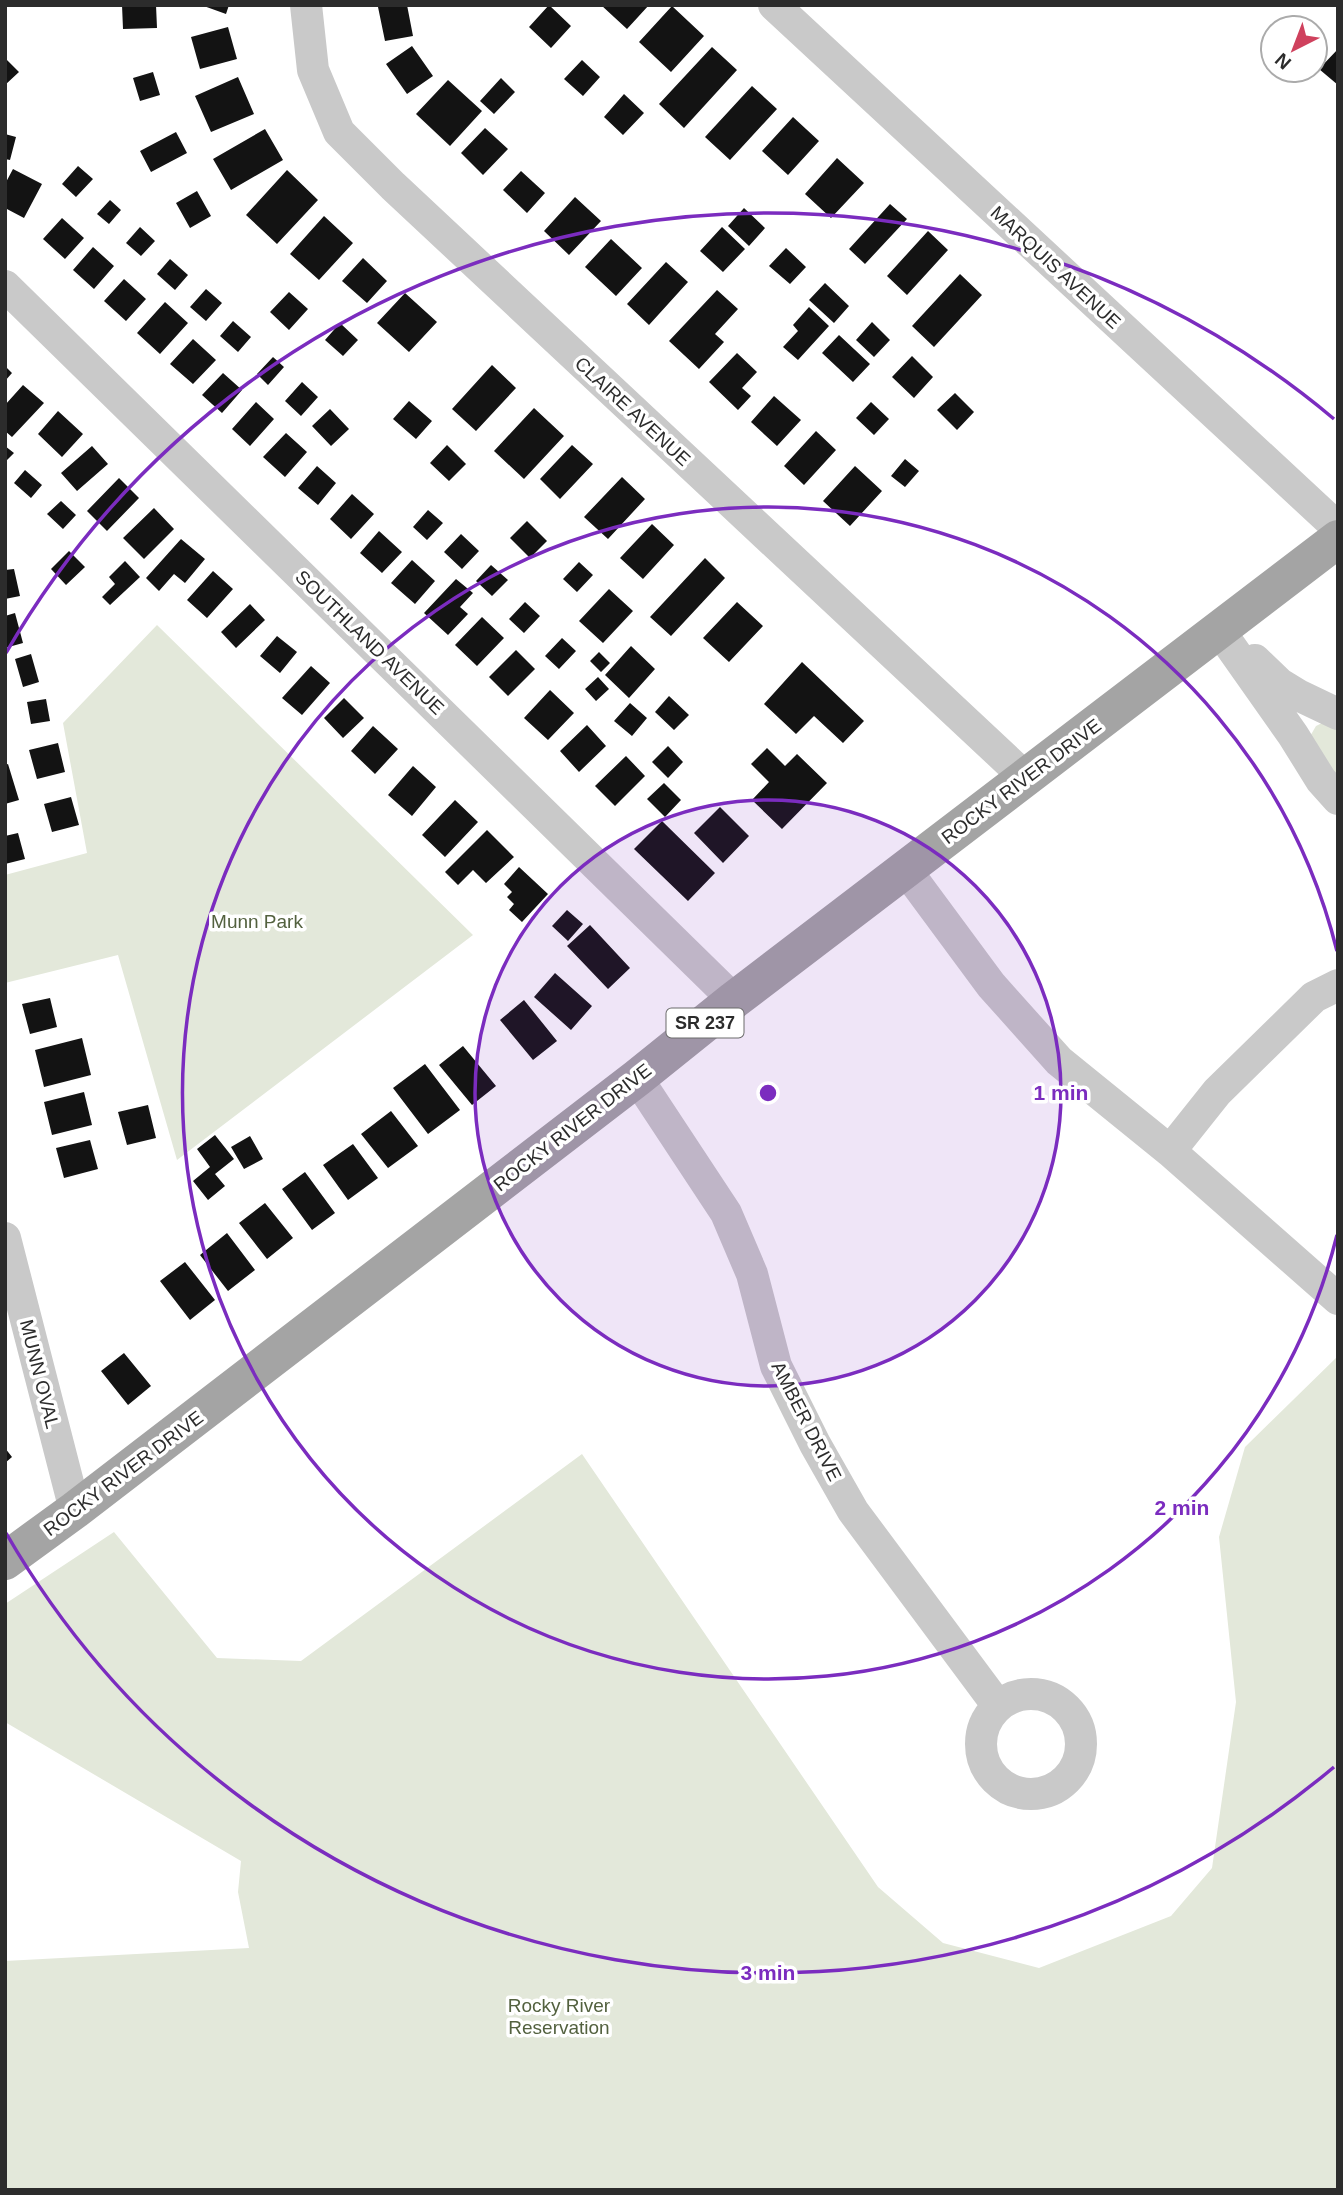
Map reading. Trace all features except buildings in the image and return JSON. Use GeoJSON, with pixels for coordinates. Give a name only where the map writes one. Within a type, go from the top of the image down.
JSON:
{"type":"FeatureCollection","features":[{"type":"Feature","properties":{"kind":"main road","name":"ROCKY RIVER DRIVE"},"geometry":{"type":"LineString","coordinates":[[5,1561],[75,1510],[734,1000],[1338,538]]}},
{"type":"Feature","properties":{"kind":"street","name":"CLAIRE AVENUE"},"geometry":{"type":"LineString","coordinates":[[306,5],[313,70],[339,132],[393,186],[1026,778]]}},
{"type":"Feature","properties":{"kind":"street","name":"MARQUIS AVENUE"},"geometry":{"type":"LineString","coordinates":[[774,5],[1338,528]]}},
{"type":"Feature","properties":{"kind":"street","name":"SOUTHLAND AVENUE"},"geometry":{"type":"LineString","coordinates":[[5,286],[734,1000]]}},
{"type":"Feature","properties":{"kind":"street"},"geometry":{"type":"LineString","coordinates":[[1219,630],[1280,684],[1338,714]]}},
{"type":"Feature","properties":{"kind":"street"},"geometry":{"type":"LineString","coordinates":[[1219,630],[1293,735],[1321,780],[1338,799]]}},
{"type":"Feature","properties":{"kind":"street"},"geometry":{"type":"LineString","coordinates":[[905,870],[991,985],[1059,1061],[1170,1152],[1338,1299]]}},
{"type":"Feature","properties":{"kind":"street"},"geometry":{"type":"LineString","coordinates":[[1170,1152],[1217,1092],[1314,997],[1338,985]]}},
{"type":"Feature","properties":{"kind":"street","name":"AMBER DRIVE"},"geometry":{"type":"LineString","coordinates":[[636,1078],[726,1213],[752,1274],[776,1366],[853,1511],[998,1706]]}},
{"type":"Feature","properties":{"kind":"street","name":"MUNN OVAL"},"geometry":{"type":"LineString","coordinates":[[5,1238],[18,1340],[75,1510]]}},
{"type":"Feature","properties":{"kind":"green space","name":"Munn Park"},"geometry":{"type":"Polygon","coordinates":[[[157,625],[473,935],[177,1160],[118,955],[5,983],[5,875],[87,853],[63,723],[157,625]]]}},
{"type":"Feature","properties":{"kind":"green space"},"geometry":{"type":"Polygon","coordinates":[[[1322,723],[1338,729],[1338,785],[1309,738],[1316,726],[1322,723]]]}},
{"type":"Feature","properties":{"kind":"green space","name":"Rocky River Reservation"},"geometry":{"type":"Polygon","coordinates":[[[1338,1356],[1338,2190],[5,2190],[5,1961],[249,1948],[238,1892],[241,1861],[5,1722],[5,1604],[114,1532],[217,1658],[301,1661],[582,1454],[878,1887],[943,1943],[1039,1968],[1171,1916],[1212,1868],[1236,1702],[1219,1537],[1245,1447],[1338,1356]]]}}]}
